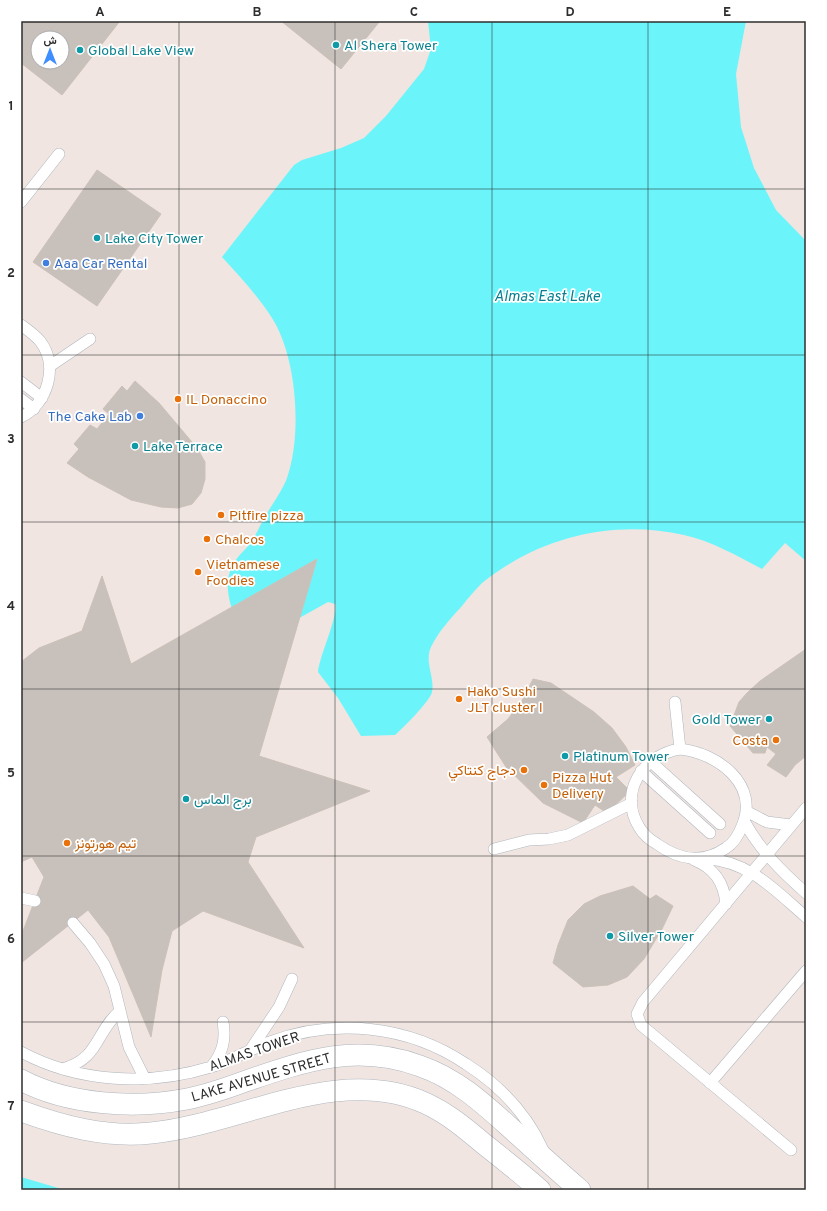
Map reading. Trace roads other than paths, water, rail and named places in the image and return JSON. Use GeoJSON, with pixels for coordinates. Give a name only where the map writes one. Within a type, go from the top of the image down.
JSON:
{"type":"FeatureCollection","features":[{"type":"Feature","properties":{"kind":"street","name":"LAKE AVENUE STREET"},"geometry":{"type":"LineString","coordinates":[[21,1080],[64,1096],[105,1103],[146,1104],[187,1099],[287,1067],[339,1055],[366,1055],[394,1058],[420,1066],[445,1077],[469,1091],[580,1190]]}},
{"type":"Feature","properties":{"kind":"street","name":"LAKE AVENUE STREET"},"geometry":{"type":"LineString","coordinates":[[21,1111],[58,1125],[104,1133],[150,1134],[195,1127],[270,1104],[310,1096],[344,1091],[371,1090],[398,1094],[424,1102],[448,1115],[540,1190]]}},
{"type":"Feature","properties":{"kind":"lane"},"geometry":{"type":"LineString","coordinates":[[21,202],[59,154]]}},
{"type":"Feature","properties":{"kind":"lane"},"geometry":{"type":"LineString","coordinates":[[21,325],[40,341],[47,353],[50,366],[47,388],[42,398],[34,409],[21,418]]}},
{"type":"Feature","properties":{"kind":"lane"},"geometry":{"type":"LineString","coordinates":[[50,366],[90,339]]}},
{"type":"Feature","properties":{"kind":"lane"},"geometry":{"type":"LineString","coordinates":[[21,382],[42,398]]}},
{"type":"Feature","properties":{"kind":"lane"},"geometry":{"type":"LineString","coordinates":[[21,399],[34,409]]}},
{"type":"Feature","properties":{"kind":"lane"},"geometry":{"type":"LineString","coordinates":[[675,702],[680,749]]}},
{"type":"Feature","properties":{"kind":"lane"},"geometry":{"type":"LineString","coordinates":[[726,904],[725,892],[713,871],[692,859],[672,854],[650,840],[640,828],[634,816],[632,803],[635,781],[650,761],[659,755],[680,749],[696,751],[712,757],[727,768],[742,790],[745,816],[766,854],[779,869],[806,893]]}},
{"type":"Feature","properties":{"kind":"lane"},"geometry":{"type":"LineString","coordinates":[[650,761],[720,824]]}},
{"type":"Feature","properties":{"kind":"lane"},"geometry":{"type":"LineString","coordinates":[[641,771],[710,833]]}},
{"type":"Feature","properties":{"kind":"lane"},"geometry":{"type":"LineString","coordinates":[[494,849],[529,840],[568,835],[632,803]]}},
{"type":"Feature","properties":{"kind":"lane"},"geometry":{"type":"LineString","coordinates":[[791,1150],[641,1025],[637,1014],[643,1002],[806,808]]}},
{"type":"Feature","properties":{"kind":"lane"},"geometry":{"type":"LineString","coordinates":[[745,816],[767,822],[791,825]]}},
{"type":"Feature","properties":{"kind":"lane"},"geometry":{"type":"LineString","coordinates":[[692,859],[704,858],[718,854],[729,846],[739,834],[745,816]]}},
{"type":"Feature","properties":{"kind":"lane"},"geometry":{"type":"LineString","coordinates":[[704,858],[730,862],[752,872],[806,918]]}},
{"type":"Feature","properties":{"kind":"lane"},"geometry":{"type":"LineString","coordinates":[[21,898],[35,901]]}},
{"type":"Feature","properties":{"kind":"lane"},"geometry":{"type":"LineString","coordinates":[[73,923],[90,943],[104,964],[114,986],[129,1046],[145,1079]]}},
{"type":"Feature","properties":{"kind":"lane"},"geometry":{"type":"LineString","coordinates":[[710,1083],[806,971]]}},
{"type":"Feature","properties":{"kind":"lane"},"geometry":{"type":"LineString","coordinates":[[251,1049],[279,1007],[292,979]]}},
{"type":"Feature","properties":{"kind":"lane"},"geometry":{"type":"LineString","coordinates":[[61,1069],[74,1066],[86,1057],[96,1046],[107,1024],[120,1011]]}},
{"type":"Feature","properties":{"kind":"lane"},"geometry":{"type":"LineString","coordinates":[[212,1066],[218,1059],[225,1041],[223,1022]]}},
{"type":"Feature","properties":{"kind":"lane","name":"ALMAS TOWER"},"geometry":{"type":"LineString","coordinates":[[21,1052],[61,1069],[88,1076],[116,1079],[145,1079],[179,1074],[212,1066],[251,1049],[299,1033],[328,1029],[360,1028],[393,1032],[424,1041],[453,1055],[480,1073],[518,1107],[534,1132],[548,1162]]}},
{"type":"Feature","properties":{"kind":"water","name":"Almas East Lake"},"geometry":{"type":"Polygon","coordinates":[[[428,21],[746,21],[736,74],[741,127],[754,168],[776,210],[806,241],[806,561],[785,543],[762,569],[724,549],[704,541],[684,535],[630,529],[604,531],[552,543],[504,567],[482,583],[445,625],[434,641],[429,653],[429,664],[433,686],[432,692],[427,701],[404,726],[395,735],[361,736],[338,698],[318,672],[319,664],[334,618],[335,604],[328,602],[283,627],[232,609],[228,589],[231,569],[238,557],[252,541],[287,478],[292,461],[296,421],[295,399],[288,358],[275,323],[250,289],[222,257],[294,165],[302,160],[341,148],[364,138],[386,116],[424,69],[431,49],[428,21]]]}},
{"type":"Feature","properties":{"kind":"water"},"geometry":{"type":"Polygon","coordinates":[[[21,1177],[65,1190],[21,1190],[21,1177]]]}},
{"type":"Feature","properties":{"kind":"place","name":"Al Shera Tower"},"geometry":{"type":"Point","coordinates":[336,45]}},
{"type":"Feature","properties":{"kind":"place","name":"Global Lake View"},"geometry":{"type":"Point","coordinates":[80,50]}},
{"type":"Feature","properties":{"kind":"place","name":"Lake City Tower"},"geometry":{"type":"Point","coordinates":[97,238]}},
{"type":"Feature","properties":{"kind":"place","name":"Aaa Car Rental"},"geometry":{"type":"Point","coordinates":[46,263]}},
{"type":"Feature","properties":{"kind":"place","name":"IL Donaccino"},"geometry":{"type":"Point","coordinates":[178,399]}},
{"type":"Feature","properties":{"kind":"place","name":"The Cake Lab"},"geometry":{"type":"Point","coordinates":[140,416]}},
{"type":"Feature","properties":{"kind":"place","name":"Lake Terrace"},"geometry":{"type":"Point","coordinates":[135,446]}},
{"type":"Feature","properties":{"kind":"place","name":"Pitfire pizza"},"geometry":{"type":"Point","coordinates":[221,515]}},
{"type":"Feature","properties":{"kind":"place","name":"Chalcos"},"geometry":{"type":"Point","coordinates":[207,539]}},
{"type":"Feature","properties":{"kind":"place","name":"Vietnamese Foodies"},"geometry":{"type":"Point","coordinates":[198,572]}},
{"type":"Feature","properties":{"kind":"place","name":"Hako Sushi JLT cluster I"},"geometry":{"type":"Point","coordinates":[459,699]}},
{"type":"Feature","properties":{"kind":"place","name":"Gold Tower"},"geometry":{"type":"Point","coordinates":[769,719]}},
{"type":"Feature","properties":{"kind":"place","name":"Costa"},"geometry":{"type":"Point","coordinates":[776,740]}},
{"type":"Feature","properties":{"kind":"place","name":"Platinum Tower"},"geometry":{"type":"Point","coordinates":[565,756]}},
{"type":"Feature","properties":{"kind":"place","name":"دجاج كنتاكي"},"geometry":{"type":"Point","coordinates":[524,770]}},
{"type":"Feature","properties":{"kind":"place","name":"Pizza Hut Delivery"},"geometry":{"type":"Point","coordinates":[544,785]}},
{"type":"Feature","properties":{"kind":"place","name":"برج الماس"},"geometry":{"type":"Point","coordinates":[186,799]}},
{"type":"Feature","properties":{"kind":"place","name":"تيم هورتونز"},"geometry":{"type":"Point","coordinates":[67,843]}},
{"type":"Feature","properties":{"kind":"place","name":"Silver Tower"},"geometry":{"type":"Point","coordinates":[610,936]}}]}
